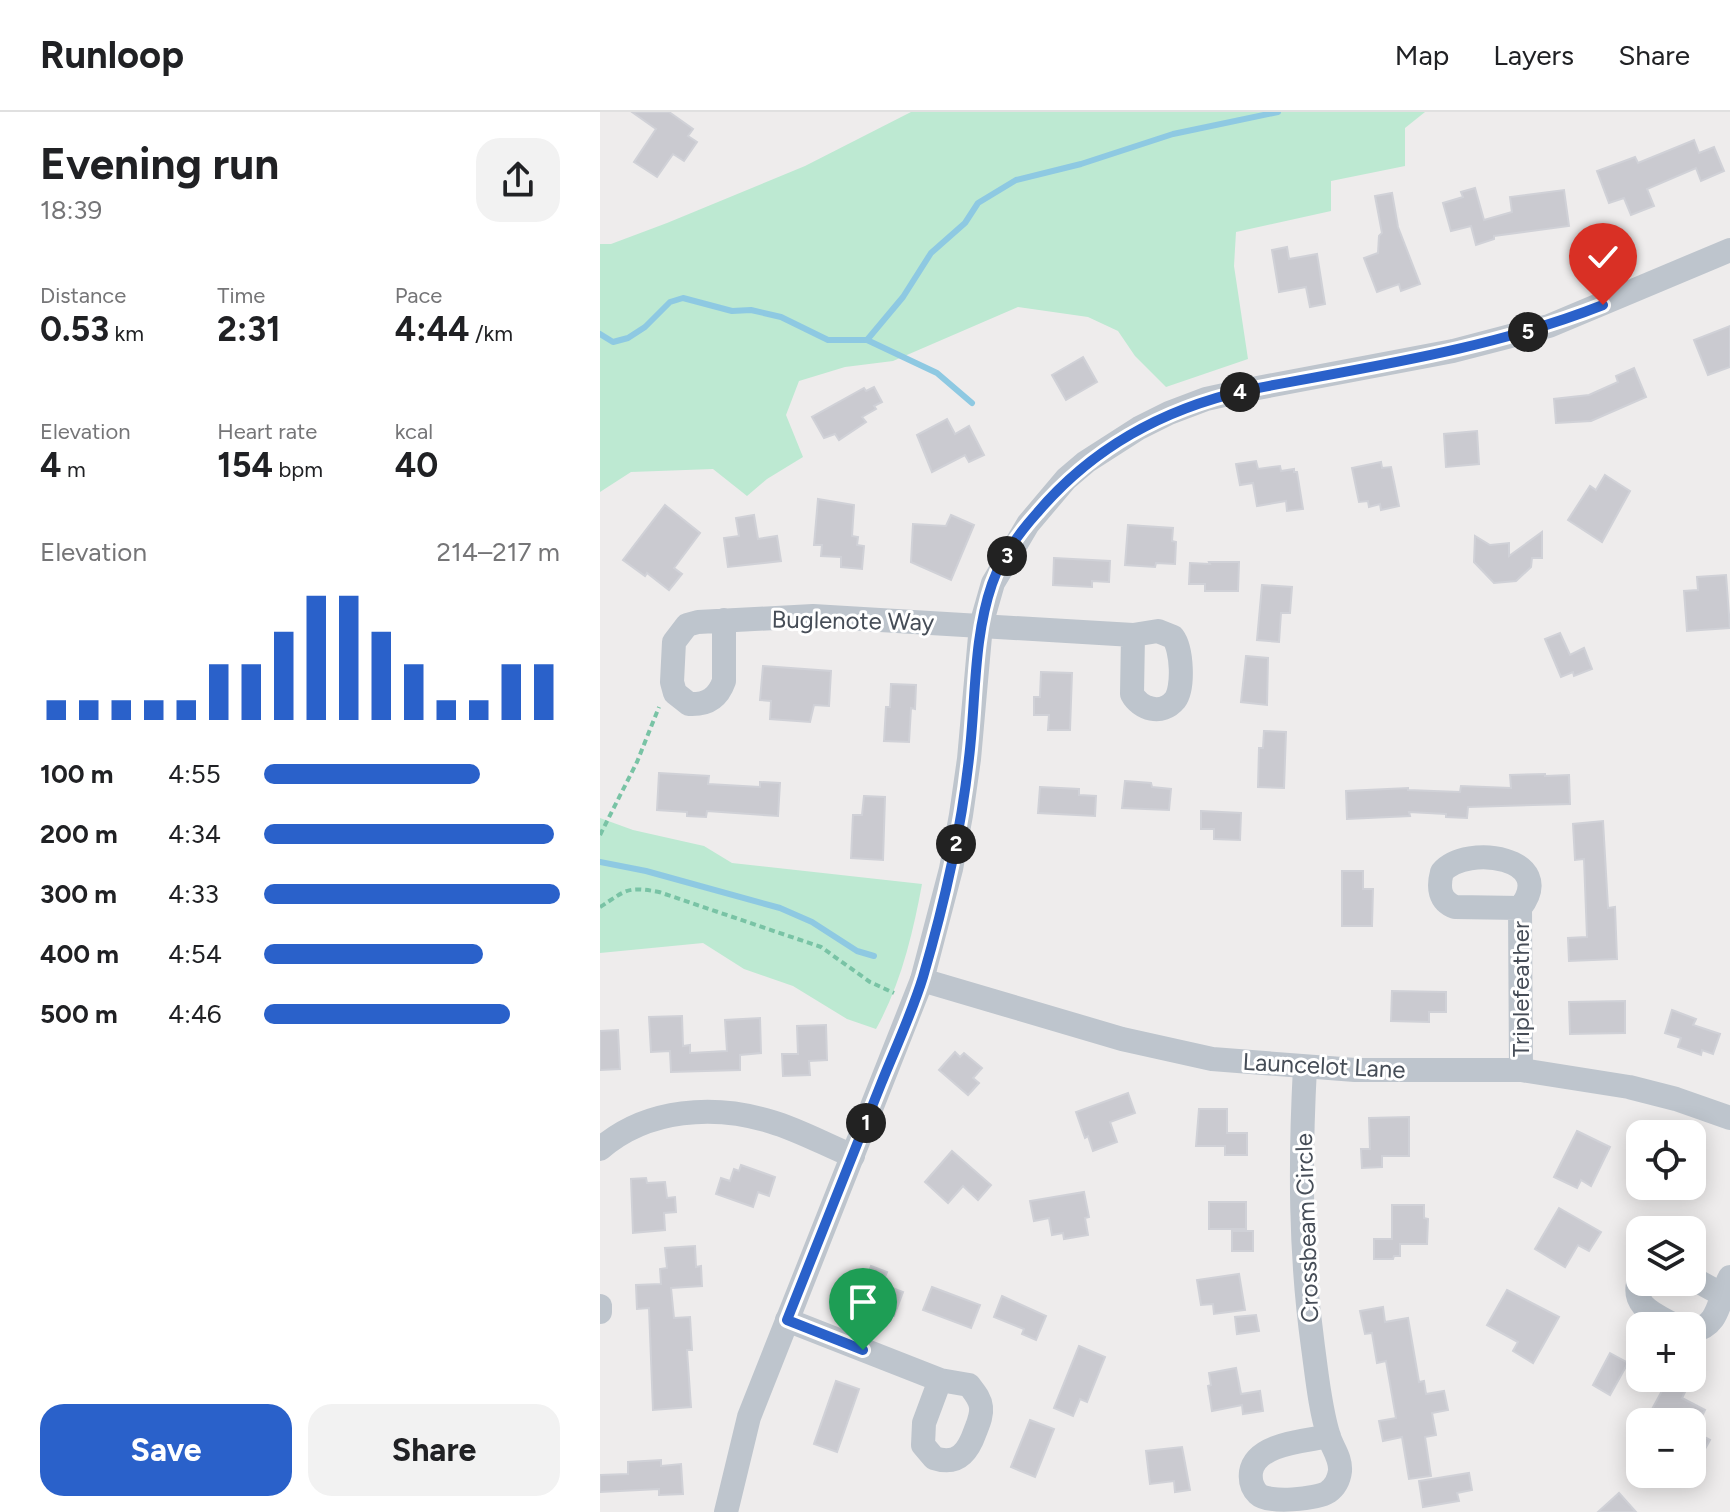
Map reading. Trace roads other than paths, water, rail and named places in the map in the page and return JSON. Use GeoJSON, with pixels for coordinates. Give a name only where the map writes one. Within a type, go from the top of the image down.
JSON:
{"type":"FeatureCollection","features":[{"type":"Feature","properties":{"kind":"street"},"geometry":{"type":"LineString","coordinates":[[726,1512],[749,1417],[922,980],[951,869],[961,815],[981,625],[993,583],[1028,524],[1066,479],[1086,462],[1139,428],[1206,399],[1453,351],[1537,330],[1730,250]]}},
{"type":"Feature","properties":{"kind":"street","name":"Buglenote Way"},"geometry":{"type":"LineString","coordinates":[[724,620],[724,681],[721,690],[707,703],[689,704],[675,693],[672,682],[674,642],[687,625],[698,622],[724,620],[813,616],[1133,635]]}},
{"type":"Feature","properties":{"kind":"street","name":"Triplefeather"},"geometry":{"type":"LineString","coordinates":[[1520,908],[1521,1070]]}},
{"type":"Feature","properties":{"kind":"street","name":"Launcelot Lane"},"geometry":{"type":"LineString","coordinates":[[922,980],[1171,1052],[1260,1065],[1402,1071],[1521,1070],[1629,1087],[1730,1118]]}},
{"type":"Feature","properties":{"kind":"street","name":"Crossbeam Circle"},"geometry":{"type":"LineString","coordinates":[[1305,1067],[1300,1164],[1304,1286],[1329,1436]]}},
{"type":"Feature","properties":{"kind":"street"},"geometry":{"type":"LineString","coordinates":[[600,1149],[628,1129],[667,1115],[728,1112],[773,1122],[853,1156]]}},
{"type":"Feature","properties":{"kind":"street"},"geometry":{"type":"LineString","coordinates":[[1706,1327],[1712,1322],[1725,1285]]}},
{"type":"Feature","properties":{"kind":"street"},"geometry":{"type":"LineString","coordinates":[[1637,1296],[1643,1308],[1650,1312]]}},
{"type":"Feature","properties":{"kind":"street"},"geometry":{"type":"LineString","coordinates":[[600,1306],[600,1312]]}},
{"type":"Feature","properties":{"kind":"street"},"geometry":{"type":"LineString","coordinates":[[787,1320],[940,1380]]}},
{"type":"Feature","properties":{"kind":"waterway"},"geometry":{"type":"LineString","coordinates":[[600,334],[613,342],[628,338],[645,327],[670,302],[683,298],[732,311],[751,310],[781,317],[828,340],[867,340],[903,297],[931,253],[965,223],[978,203],[1016,180],[1081,164],[1173,134],[1278,112]]}},
{"type":"Feature","properties":{"kind":"waterway"},"geometry":{"type":"LineString","coordinates":[[867,340],[937,373],[972,403]]}},
{"type":"Feature","properties":{"kind":"waterway"},"geometry":{"type":"LineString","coordinates":[[600,862],[646,871],[780,908],[812,922],[857,951],[874,956]]}}]}
